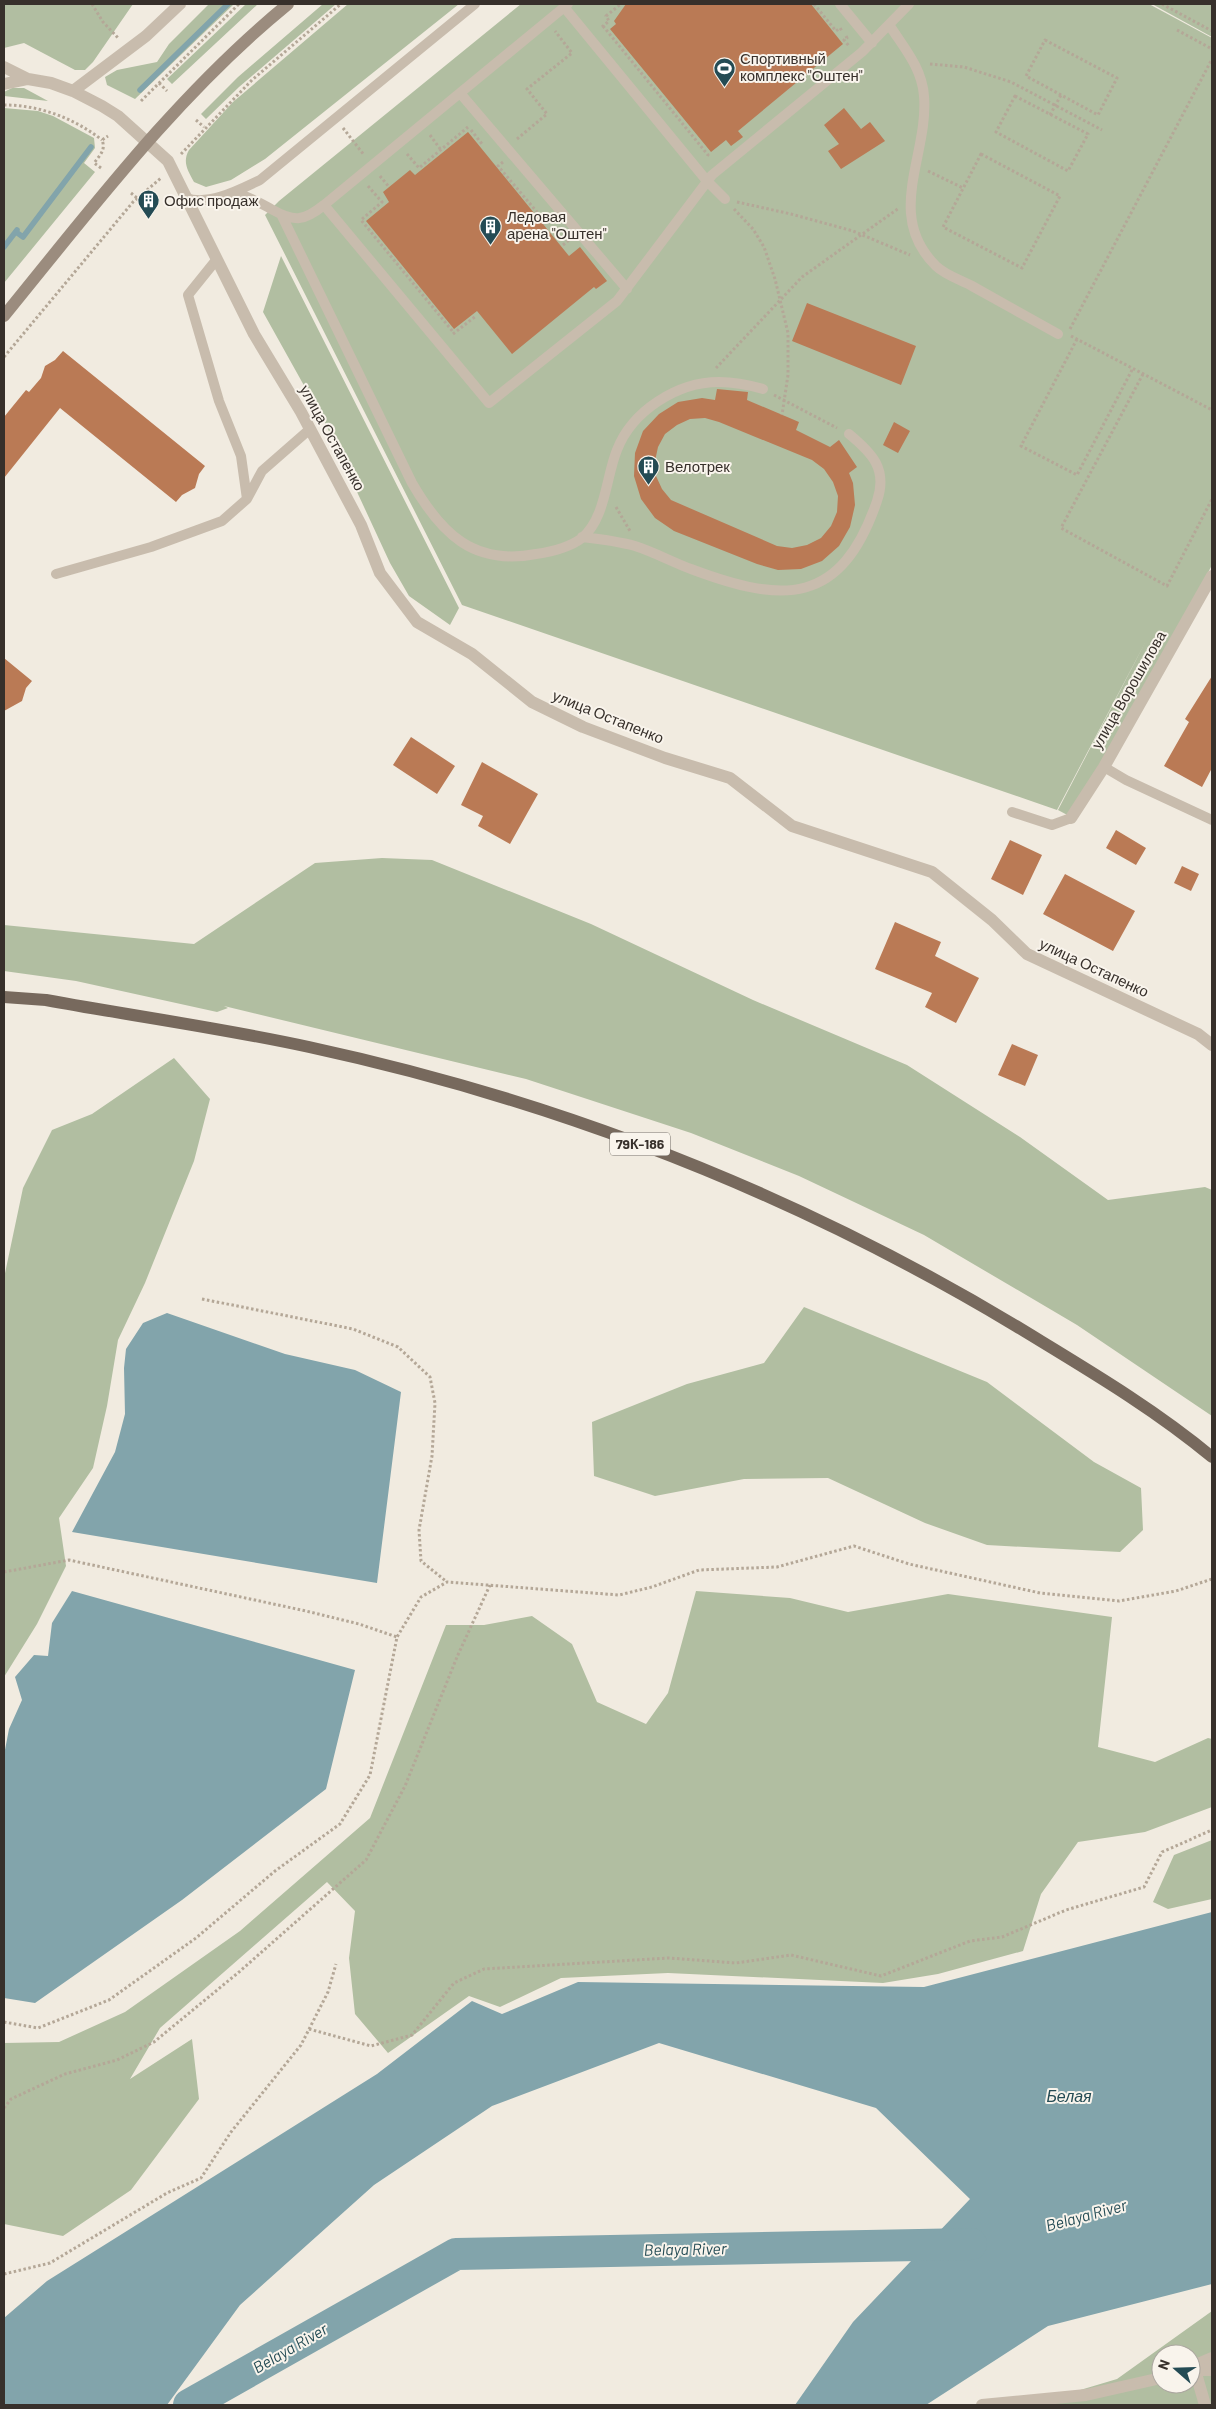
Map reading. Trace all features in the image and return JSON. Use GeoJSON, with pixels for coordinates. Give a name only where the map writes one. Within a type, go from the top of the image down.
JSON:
{"type":"FeatureCollection","features":[{"type":"Feature","properties":{"kind":"main road"},"geometry":{"type":"LineString","coordinates":[[4,316],[115,180],[148,143],[202,85],[268,20],[288,4]]}},
{"type":"Feature","properties":{"kind":"main road"},"geometry":{"type":"LineString","coordinates":[[4,991],[46,1000]]}},
{"type":"Feature","properties":{"kind":"main road","name":"79К-186"},"geometry":{"type":"LineString","coordinates":[[4,997],[46,1000],[309,1047],[530,1105],[666,1153],[809,1214],[956,1291],[1097,1375],[1212,1457]]}},
{"type":"Feature","properties":{"kind":"main road"},"geometry":{"type":"LineString","coordinates":[[4,1001],[46,1000]]}},
{"type":"Feature","properties":{"kind":"street"},"geometry":{"type":"LineString","coordinates":[[73,91],[128,49],[180,4]]}},
{"type":"Feature","properties":{"kind":"street","name":"улица Остапенко"},"geometry":{"type":"LineString","coordinates":[[4,67],[28,78],[51,83],[73,91],[118,116],[168,161],[254,334],[310,429],[361,525],[380,573],[416,622],[472,654],[532,702],[583,727],[665,758],[730,778],[792,826],[932,872],[992,920],[1027,954],[1198,1034],[1212,1045]]}},
{"type":"Feature","properties":{"kind":"street"},"geometry":{"type":"LineString","coordinates":[[4,84],[28,78]]}},
{"type":"Feature","properties":{"kind":"street","name":"улица Ворошилова"},"geometry":{"type":"LineString","coordinates":[[1072,818],[1104,767],[1212,576]]}},
{"type":"Feature","properties":{"kind":"street"},"geometry":{"type":"LineString","coordinates":[[1201,2364],[1212,2358]]}},
{"type":"Feature","properties":{"kind":"street"},"geometry":{"type":"LineString","coordinates":[[982,2405],[1086,2395],[1151,2380]]}},
{"type":"Feature","properties":{"kind":"lane"},"geometry":{"type":"LineString","coordinates":[[186,198],[195,201],[236,192],[260,180],[475,4]]}},
{"type":"Feature","properties":{"kind":"lane"},"geometry":{"type":"LineString","coordinates":[[840,4],[872,43]]}},
{"type":"Feature","properties":{"kind":"lane"},"geometry":{"type":"LineString","coordinates":[[324,206],[490,403],[617,301],[707,181],[872,43],[909,4]]}},
{"type":"Feature","properties":{"kind":"lane"},"geometry":{"type":"LineString","coordinates":[[236,192],[271,208],[282,216],[297,219],[312,215],[566,6],[589,37],[707,181],[725,199]]}},
{"type":"Feature","properties":{"kind":"lane"},"geometry":{"type":"LineString","coordinates":[[890,26],[915,63],[924,95],[925,118],[912,190],[912,225],[917,242],[937,268],[1063,334]]}},
{"type":"Feature","properties":{"kind":"lane"},"geometry":{"type":"LineString","coordinates":[[460,93],[508,146],[626,289]]}},
{"type":"Feature","properties":{"kind":"lane"},"geometry":{"type":"LineString","coordinates":[[282,216],[426,508],[455,538],[474,550],[498,556],[522,557],[552,552],[582,538],[611,540],[636,547],[693,570],[750,588],[774,592],[813,585],[830,577],[848,560],[861,540],[879,493],[881,475],[876,461],[865,447],[849,434]]}},
{"type":"Feature","properties":{"kind":"lane"},"geometry":{"type":"LineString","coordinates":[[217,259],[188,295],[219,401],[241,456],[246,499]]}},
{"type":"Feature","properties":{"kind":"lane"},"geometry":{"type":"LineString","coordinates":[[582,538],[598,513],[609,483],[617,450],[636,421],[648,409],[671,394],[701,384],[732,382],[764,389]]}},
{"type":"Feature","properties":{"kind":"lane"},"geometry":{"type":"LineString","coordinates":[[56,574],[151,547],[222,521],[246,499],[262,471],[310,429]]}},
{"type":"Feature","properties":{"kind":"lane"},"geometry":{"type":"LineString","coordinates":[[1104,767],[1126,780],[1212,820]]}},
{"type":"Feature","properties":{"kind":"lane"},"geometry":{"type":"LineString","coordinates":[[1012,812],[1052,825],[1072,818]]}},
{"type":"Feature","properties":{"kind":"path"},"geometry":{"type":"LineString","coordinates":[[92,4],[103,22],[128,49]]}},
{"type":"Feature","properties":{"kind":"path"},"geometry":{"type":"LineString","coordinates":[[141,101],[238,4]]}},
{"type":"Feature","properties":{"kind":"path"},"geometry":{"type":"LineString","coordinates":[[181,154],[204,127],[259,74],[341,4]]}},
{"type":"Feature","properties":{"kind":"path"},"geometry":{"type":"LineString","coordinates":[[589,37],[609,21],[606,16],[621,4]]}},
{"type":"Feature","properties":{"kind":"path"},"geometry":{"type":"LineString","coordinates":[[814,4],[836,31],[840,28],[847,38],[844,40],[857,56]]}},
{"type":"Feature","properties":{"kind":"path"},"geometry":{"type":"LineString","coordinates":[[1162,4],[1212,31]]}},
{"type":"Feature","properties":{"kind":"path"},"geometry":{"type":"LineString","coordinates":[[508,146],[547,114],[527,89],[572,53],[547,22]]}},
{"type":"Feature","properties":{"kind":"path"},"geometry":{"type":"LineString","coordinates":[[603,26],[708,155],[698,170]]}},
{"type":"Feature","properties":{"kind":"path"},"geometry":{"type":"LineString","coordinates":[[1177,30],[1212,49]]}},
{"type":"Feature","properties":{"kind":"path"},"geometry":{"type":"LineString","coordinates":[[1045,40],[1117,78],[1098,114],[1060,95],[1026,76],[1045,40]]}},
{"type":"Feature","properties":{"kind":"path"},"geometry":{"type":"LineString","coordinates":[[1212,58],[1063,334],[1077,339],[1212,410]]}},
{"type":"Feature","properties":{"kind":"path"},"geometry":{"type":"LineString","coordinates":[[915,63],[964,67],[1011,82],[1102,130]]}},
{"type":"Feature","properties":{"kind":"path"},"geometry":{"type":"LineString","coordinates":[[159,83],[167,91]]}},
{"type":"Feature","properties":{"kind":"path"},"geometry":{"type":"LineString","coordinates":[[1050,114],[1060,95]]}},
{"type":"Feature","properties":{"kind":"path"},"geometry":{"type":"LineString","coordinates":[[1015,96],[1050,114],[1088,134],[1068,170],[996,132],[1015,96]]}},
{"type":"Feature","properties":{"kind":"path"},"geometry":{"type":"LineString","coordinates":[[4,105],[49,111],[94,133],[102,140],[105,146],[94,162],[101,168]]}},
{"type":"Feature","properties":{"kind":"path"},"geometry":{"type":"LineString","coordinates":[[335,118],[389,187]]}},
{"type":"Feature","properties":{"kind":"path"},"geometry":{"type":"LineString","coordinates":[[196,120],[204,127]]}},
{"type":"Feature","properties":{"kind":"path"},"geometry":{"type":"LineString","coordinates":[[463,120],[482,144],[485,142],[491,148]]}},
{"type":"Feature","properties":{"kind":"path"},"geometry":{"type":"LineString","coordinates":[[407,154],[420,168],[468,127]]}},
{"type":"Feature","properties":{"kind":"path"},"geometry":{"type":"LineString","coordinates":[[422,142],[436,130]]}},
{"type":"Feature","properties":{"kind":"path"},"geometry":{"type":"LineString","coordinates":[[430,135],[441,150]]}},
{"type":"Feature","properties":{"kind":"path"},"geometry":{"type":"LineString","coordinates":[[102,140],[108,136]]}},
{"type":"Feature","properties":{"kind":"path"},"geometry":{"type":"LineString","coordinates":[[400,159],[415,148]]}},
{"type":"Feature","properties":{"kind":"path"},"geometry":{"type":"LineString","coordinates":[[981,154],[1060,196],[1022,268],[943,227],[963,188],[981,154]]}},
{"type":"Feature","properties":{"kind":"path"},"geometry":{"type":"LineString","coordinates":[[497,155],[503,162],[498,166],[537,212]]}},
{"type":"Feature","properties":{"kind":"path"},"geometry":{"type":"LineString","coordinates":[[916,167],[935,172],[963,188]]}},
{"type":"Feature","properties":{"kind":"path"},"geometry":{"type":"LineString","coordinates":[[361,192],[387,170]]}},
{"type":"Feature","properties":{"kind":"path"},"geometry":{"type":"LineString","coordinates":[[4,357],[137,198],[161,178]]}},
{"type":"Feature","properties":{"kind":"path"},"geometry":{"type":"LineString","coordinates":[[368,186],[382,202],[361,220],[454,334]]}},
{"type":"Feature","properties":{"kind":"path"},"geometry":{"type":"LineString","coordinates":[[701,384],[802,277],[900,207],[912,190]]}},
{"type":"Feature","properties":{"kind":"path"},"geometry":{"type":"LineString","coordinates":[[131,193],[137,198]]}},
{"type":"Feature","properties":{"kind":"path"},"geometry":{"type":"LineString","coordinates":[[725,199],[791,214],[862,235],[937,268]]}},
{"type":"Feature","properties":{"kind":"path"},"geometry":{"type":"LineString","coordinates":[[725,199],[753,229],[764,247],[780,300],[788,333],[788,375],[782,415]]}},
{"type":"Feature","properties":{"kind":"path"},"geometry":{"type":"LineString","coordinates":[[440,344],[476,316]]}},
{"type":"Feature","properties":{"kind":"path"},"geometry":{"type":"LineString","coordinates":[[1077,339],[1021,446],[1076,475],[1133,368]]}},
{"type":"Feature","properties":{"kind":"path"},"geometry":{"type":"LineString","coordinates":[[1143,374],[1061,528],[1167,586],[1212,499]]}},
{"type":"Feature","properties":{"kind":"path"},"geometry":{"type":"LineString","coordinates":[[764,389],[849,434]]}},
{"type":"Feature","properties":{"kind":"path"},"geometry":{"type":"LineString","coordinates":[[609,483],[613,502],[632,533]]}},
{"type":"Feature","properties":{"kind":"path"},"geometry":{"type":"LineString","coordinates":[[202,1299],[353,1329],[398,1347],[430,1378],[435,1403],[432,1456],[419,1530],[421,1561],[447,1582],[619,1595],[652,1587],[699,1570],[777,1567],[854,1546],[909,1564],[1040,1593],[1120,1601],[1176,1591],[1212,1579]]}},
{"type":"Feature","properties":{"kind":"path"},"geometry":{"type":"LineString","coordinates":[[4,1572],[69,1560],[306,1611],[359,1624],[397,1637]]}},
{"type":"Feature","properties":{"kind":"path"},"geometry":{"type":"LineString","coordinates":[[4,2022],[38,2028],[108,2000],[196,1938],[275,1871],[340,1824],[370,1775],[397,1637],[421,1597],[447,1582]]}},
{"type":"Feature","properties":{"kind":"path"},"geometry":{"type":"LineString","coordinates":[[4,2108],[11,2099],[66,2074],[116,2060],[154,2042],[240,1972],[366,1860],[405,1786],[457,1657],[490,1586]]}},
{"type":"Feature","properties":{"kind":"path"},"geometry":{"type":"LineString","coordinates":[[309,2029],[371,2046],[412,2035],[454,1983],[484,1969],[669,1958],[736,1963],[791,1955],[881,1976],[970,1941],[1002,1937],[1089,1902],[1144,1887],[1162,1852],[1212,1830]]}},
{"type":"Feature","properties":{"kind":"path"},"geometry":{"type":"LineString","coordinates":[[4,2274],[50,2263],[167,2192],[201,2178],[231,2132],[301,2044],[328,1992],[336,1964]]}},
{"type":"Feature","properties":{"kind":"green space"},"geometry":{"type":"Polygon","coordinates":[[[4,4],[133,4],[93,62],[85,70],[75,70],[24,43],[4,48],[4,4]]]}},
{"type":"Feature","properties":{"kind":"green space"},"geometry":{"type":"Polygon","coordinates":[[[209,4],[234,4],[135,99],[107,85],[105,77],[117,70],[157,62],[169,44],[209,4]]]}},
{"type":"Feature","properties":{"kind":"green space"},"geometry":{"type":"Polygon","coordinates":[[[246,4],[258,4],[172,84],[167,79],[246,4]]]}},
{"type":"Feature","properties":{"kind":"green space"},"geometry":{"type":"Polygon","coordinates":[[[323,4],[336,4],[239,87],[206,119],[201,114],[238,77],[323,4]]]}},
{"type":"Feature","properties":{"kind":"green space"},"geometry":{"type":"Polygon","coordinates":[[[348,4],[459,4],[265,159],[231,180],[206,187],[194,182],[186,162],[189,150],[233,102],[348,4]]]}},
{"type":"Feature","properties":{"kind":"green space"},"geometry":{"type":"Polygon","coordinates":[[[521,4],[1149,4],[1212,38],[1212,565],[1166,653],[1071,817],[1058,810],[1147,639],[1057,810],[462,605],[265,215],[279,201],[521,4]]]}},
{"type":"Feature","properties":{"kind":"green space"},"geometry":{"type":"Polygon","coordinates":[[[1152,4],[1212,4],[1212,37],[1152,4]]]}},
{"type":"Feature","properties":{"kind":"green space"},"geometry":{"type":"Polygon","coordinates":[[[12,88],[24,88],[48,101],[4,96],[4,92],[12,88]]]}},
{"type":"Feature","properties":{"kind":"green space"},"geometry":{"type":"Polygon","coordinates":[[[4,108],[38,111],[53,116],[94,138],[95,148],[84,163],[95,172],[4,283],[4,108]]]}},
{"type":"Feature","properties":{"kind":"green space"},"geometry":{"type":"Polygon","coordinates":[[[281,256],[459,608],[450,625],[409,596],[390,563],[326,425],[263,312],[281,256]]]}},
{"type":"Feature","properties":{"kind":"green space"},"geometry":{"type":"Polygon","coordinates":[[[382,858],[432,860],[591,924],[753,1000],[907,1065],[1020,1137],[1108,1200],[1205,1187],[1212,1190],[1212,1416],[1077,1325],[924,1235],[799,1176],[691,1133],[526,1079],[224,1006],[228,1008],[217,1012],[76,981],[4,971],[4,925],[194,944],[315,863],[382,858]]]}},
{"type":"Feature","properties":{"kind":"green space"},"geometry":{"type":"Polygon","coordinates":[[[174,1058],[210,1099],[194,1161],[145,1283],[118,1340],[107,1406],[93,1468],[59,1518],[66,1566],[37,1624],[4,1677],[4,1278],[23,1188],[52,1130],[92,1114],[174,1058]]]}},
{"type":"Feature","properties":{"kind":"green space"},"geometry":{"type":"Polygon","coordinates":[[[804,1307],[987,1382],[1094,1462],[1141,1488],[1143,1530],[1120,1552],[987,1545],[925,1523],[828,1478],[744,1479],[655,1496],[594,1476],[592,1422],[687,1384],[764,1363],[804,1307]]]}},
{"type":"Feature","properties":{"kind":"green space"},"geometry":{"type":"Polygon","coordinates":[[[696,1591],[790,1598],[848,1612],[948,1594],[1112,1617],[1098,1747],[1155,1762],[1208,1738],[1212,1739],[1212,1807],[1145,1832],[1078,1842],[1041,1894],[1023,1951],[938,1974],[883,1983],[668,1973],[561,1978],[500,2007],[469,1996],[388,2053],[355,2014],[349,1958],[355,1911],[327,1882],[160,2028],[130,2079],[192,2039],[199,2099],[131,2190],[63,2236],[4,2224],[4,2043],[59,2042],[125,2012],[240,1931],[370,1818],[446,1625],[484,1625],[532,1616],[572,1644],[597,1702],[646,1724],[668,1693],[696,1591]]]}},
{"type":"Feature","properties":{"kind":"green space"},"geometry":{"type":"Polygon","coordinates":[[[1212,1840],[1212,1899],[1168,1909],[1153,1902],[1174,1855],[1212,1840]]]}},
{"type":"Feature","properties":{"kind":"green space"},"geometry":{"type":"Polygon","coordinates":[[[1212,2311],[1212,2405],[1030,2405],[1117,2379],[1151,2355],[1151,2394],[1201,2394],[1201,2344],[1166,2344],[1212,2311]]]}},
{"type":"Feature","properties":{"kind":"water"},"geometry":{"type":"Polygon","coordinates":[[[167,1313],[285,1354],[355,1370],[401,1392],[377,1583],[72,1532],[115,1452],[125,1414],[124,1368],[126,1349],[143,1323],[167,1313]]]}},
{"type":"Feature","properties":{"kind":"water"},"geometry":{"type":"Polygon","coordinates":[[[72,1591],[355,1670],[326,1789],[182,1900],[35,2003],[4,1998],[4,1755],[9,1729],[22,1700],[15,1677],[34,1655],[48,1656],[52,1623],[72,1591]]]}},
{"type":"Feature","properties":{"kind":"water","name":"Белая"},"geometry":{"type":"Polygon","coordinates":[[[1212,1912],[1212,2284],[1048,2326],[926,2405],[795,2405],[853,2322],[970,2199],[876,2108],[659,2043],[492,2106],[374,2185],[240,2305],[167,2405],[4,2405],[4,2318],[47,2281],[377,2074],[472,2001],[502,2014],[578,1982],[924,1987],[1212,1912]]]}},
{"type":"Feature","properties":{"kind":"building","name":"Спортивный комплекс \"Оштен\""},"geometry":{"type":"Polygon","coordinates":[[[626,4],[811,4],[843,44],[738,131],[743,137],[731,146],[726,140],[711,152],[610,29],[616,24],[614,21],[626,4]]]}},
{"type":"Feature","properties":{"kind":"building"},"geometry":{"type":"Polygon","coordinates":[[[844,108],[861,129],[870,122],[885,141],[841,169],[828,151],[839,144],[824,125],[844,108]]]}},
{"type":"Feature","properties":{"kind":"building","name":"Ледовая арена \"Оштен\""},"geometry":{"type":"Polygon","coordinates":[[[468,132],[569,256],[580,247],[607,281],[596,289],[594,287],[512,354],[477,311],[454,329],[366,221],[389,202],[383,192],[410,170],[415,175],[468,132]]]}},
{"type":"Feature","properties":{"kind":"building"},"geometry":{"type":"Polygon","coordinates":[[[807,303],[916,346],[901,385],[792,341],[807,303]]]}},
{"type":"Feature","properties":{"kind":"building"},"geometry":{"type":"Polygon","coordinates":[[[63,351],[205,466],[199,474],[195,488],[182,495],[176,502],[60,408],[4,478],[4,417],[26,390],[29,392],[41,378],[45,366],[55,360],[63,351]]]}},
{"type":"Feature","properties":{"kind":"building","name":"Велотрек"},"geometry":{"type":"Polygon","coordinates":[[[717,389],[748,392],[747,400],[799,422],[796,430],[830,447],[839,440],[857,467],[849,473],[853,483],[855,505],[850,527],[839,546],[822,561],[801,569],[778,570],[757,564],[674,531],[655,518],[641,499],[634,476],[635,453],[643,431],[659,414],[678,402],[702,398],[715,400],[717,389]],[[705,418],[690,419],[677,425],[665,434],[658,447],[655,461],[656,476],[662,489],[671,500],[777,546],[792,548],[807,545],[821,538],[831,526],[837,512],[838,496],[833,482],[824,469],[812,460],[705,418]]]}},
{"type":"Feature","properties":{"kind":"building"},"geometry":{"type":"Polygon","coordinates":[[[894,422],[910,431],[898,453],[883,445],[894,422]]]}},
{"type":"Feature","properties":{"kind":"building"},"geometry":{"type":"Polygon","coordinates":[[[4,658],[32,681],[26,688],[22,701],[4,711],[4,658]]]}},
{"type":"Feature","properties":{"kind":"building"},"geometry":{"type":"Polygon","coordinates":[[[1212,676],[1212,768],[1202,787],[1164,766],[1189,722],[1185,719],[1212,676]]]}},
{"type":"Feature","properties":{"kind":"building"},"geometry":{"type":"Polygon","coordinates":[[[411,737],[455,766],[437,794],[393,765],[411,737]]]}},
{"type":"Feature","properties":{"kind":"building"},"geometry":{"type":"Polygon","coordinates":[[[482,762],[538,794],[510,844],[478,826],[483,816],[461,805],[482,762]]]}},
{"type":"Feature","properties":{"kind":"building"},"geometry":{"type":"Polygon","coordinates":[[[1116,830],[1146,848],[1136,865],[1106,848],[1116,830]]]}},
{"type":"Feature","properties":{"kind":"building"},"geometry":{"type":"Polygon","coordinates":[[[1010,840],[1042,855],[1023,895],[991,879],[1010,840]]]}},
{"type":"Feature","properties":{"kind":"building"},"geometry":{"type":"Polygon","coordinates":[[[1182,866],[1199,874],[1191,891],[1174,883],[1182,866]]]}},
{"type":"Feature","properties":{"kind":"building"},"geometry":{"type":"Polygon","coordinates":[[[1065,874],[1135,911],[1113,951],[1043,914],[1065,874]]]}},
{"type":"Feature","properties":{"kind":"building"},"geometry":{"type":"Polygon","coordinates":[[[895,922],[941,942],[935,956],[979,978],[956,1023],[925,1007],[932,993],[875,969],[895,922]]]}},
{"type":"Feature","properties":{"kind":"building"},"geometry":{"type":"Polygon","coordinates":[[[1012,1044],[1038,1055],[1025,1086],[998,1075],[1012,1044]]]}},
{"type":"Feature","properties":{"kind":"waterway"},"geometry":{"type":"LineString","coordinates":[[140,90],[228,4]]}},
{"type":"Feature","properties":{"kind":"waterway"},"geometry":{"type":"LineString","coordinates":[[16,232],[23,237],[91,147]]}},
{"type":"Feature","properties":{"kind":"waterway"},"geometry":{"type":"LineString","coordinates":[[4,247],[17,230]]}},
{"type":"Feature","properties":{"kind":"waterway","name":"Belaya River"},"geometry":{"type":"LineString","coordinates":[[189,2405],[456,2254],[971,2244]]}},
{"type":"Feature","properties":{"kind":"place","name":"Спортивный комплекс \"Оштен\""},"geometry":{"type":"Point","coordinates":[724,87]}},
{"type":"Feature","properties":{"kind":"place","name":"Офис продаж"},"geometry":{"type":"Point","coordinates":[148,220]}},
{"type":"Feature","properties":{"kind":"place","name":"Ледовая арена \"Оштен\""},"geometry":{"type":"Point","coordinates":[491,245]}},
{"type":"Feature","properties":{"kind":"place","name":"Велотрек"},"geometry":{"type":"Point","coordinates":[649,486]}}]}
